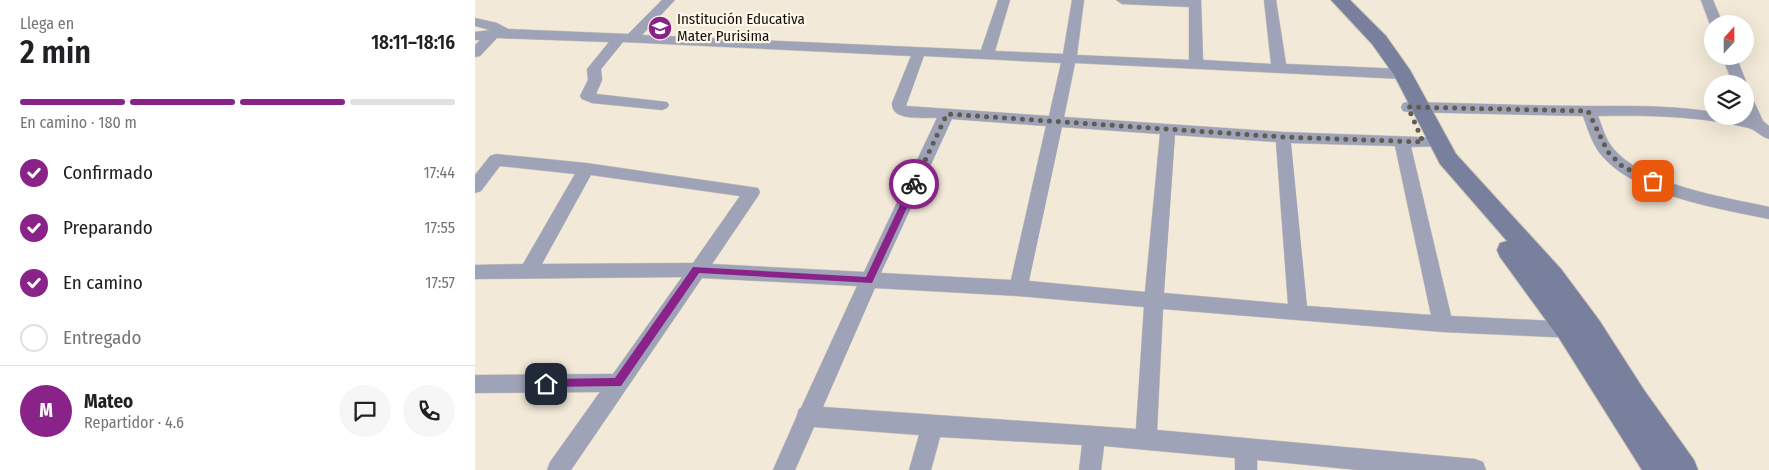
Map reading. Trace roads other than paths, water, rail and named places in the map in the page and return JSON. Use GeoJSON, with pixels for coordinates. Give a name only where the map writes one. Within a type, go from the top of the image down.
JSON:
{"type":"FeatureCollection","features":[{"type":"Feature","properties":{"kind":"street"},"geometry":{"type":"LineString","coordinates":[[663,105],[587,96],[595,80],[594,69],[669,0]]}},
{"type":"Feature","properties":{"kind":"street"},"geometry":{"type":"LineString","coordinates":[[987,54],[1004,0]]}},
{"type":"Feature","properties":{"kind":"street"},"geometry":{"type":"LineString","coordinates":[[1018,288],[1069,59],[1078,0]]}},
{"type":"Feature","properties":{"kind":"street"},"geometry":{"type":"LineString","coordinates":[[1122,0],[1195,2],[1195,65]]}},
{"type":"Feature","properties":{"kind":"street"},"geometry":{"type":"LineString","coordinates":[[1270,0],[1279,67]]}},
{"type":"Feature","properties":{"kind":"street"},"geometry":{"type":"LineString","coordinates":[[1327,0],[1395,74]]}},
{"type":"Feature","properties":{"kind":"street"},"geometry":{"type":"LineString","coordinates":[[1340,0],[1379,40],[1395,74],[1415,107],[1421,141],[1443,324]]}},
{"type":"Feature","properties":{"kind":"street"},"geometry":{"type":"LineString","coordinates":[[1707,0],[1712,15]]}},
{"type":"Feature","properties":{"kind":"street"},"geometry":{"type":"LineString","coordinates":[[475,22],[493,26],[498,34]]}},
{"type":"Feature","properties":{"kind":"street"},"geometry":{"type":"LineString","coordinates":[[475,54],[498,34]]}},
{"type":"Feature","properties":{"kind":"street"},"geometry":{"type":"LineString","coordinates":[[475,36],[498,34],[625,39],[987,54],[1195,65],[1279,67],[1395,74]]}},
{"type":"Feature","properties":{"kind":"street"},"geometry":{"type":"LineString","coordinates":[[919,52],[899,103],[899,109],[903,111],[1283,137],[1421,141]]}},
{"type":"Feature","properties":{"kind":"street"},"geometry":{"type":"LineString","coordinates":[[1415,107],[1683,112],[1756,124],[1769,134]]}},
{"type":"Feature","properties":{"kind":"street"},"geometry":{"type":"LineString","coordinates":[[1588,111],[1608,152],[1623,167],[1653,181],[1700,197],[1769,213]]}},
{"type":"Feature","properties":{"kind":"street"},"geometry":{"type":"LineString","coordinates":[[783,470],[806,416],[947,114]]}},
{"type":"Feature","properties":{"kind":"street"},"geometry":{"type":"LineString","coordinates":[[1754,119],[1756,124]]}},
{"type":"Feature","properties":{"kind":"street"},"geometry":{"type":"LineString","coordinates":[[1145,440],[1154,301],[1169,129]]}},
{"type":"Feature","properties":{"kind":"street"},"geometry":{"type":"LineString","coordinates":[[1283,137],[1298,313]]}},
{"type":"Feature","properties":{"kind":"street"},"geometry":{"type":"LineString","coordinates":[[1421,141],[1440,170],[1580,329],[1633,399],[1683,470]]}},
{"type":"Feature","properties":{"kind":"street"},"geometry":{"type":"LineString","coordinates":[[475,187],[496,160],[586,169],[752,192],[558,470]]}},
{"type":"Feature","properties":{"kind":"street"},"geometry":{"type":"LineString","coordinates":[[528,272],[586,169]]}},
{"type":"Feature","properties":{"kind":"street"},"geometry":{"type":"LineString","coordinates":[[475,272],[696,270],[1018,288],[1443,324],[1580,329]]}},
{"type":"Feature","properties":{"kind":"street"},"geometry":{"type":"LineString","coordinates":[[1580,329],[1629,427],[1659,470]]}},
{"type":"Feature","properties":{"kind":"street"},"geometry":{"type":"LineString","coordinates":[[475,384],[617,383]]}},
{"type":"Feature","properties":{"kind":"street"},"geometry":{"type":"LineString","coordinates":[[806,416],[932,426],[1094,435],[1245,448],[1411,467],[1475,470]]}},
{"type":"Feature","properties":{"kind":"street"},"geometry":{"type":"LineString","coordinates":[[920,470],[932,426]]}},
{"type":"Feature","properties":{"kind":"street"},"geometry":{"type":"LineString","coordinates":[[1090,470],[1094,435]]}},
{"type":"Feature","properties":{"kind":"street"},"geometry":{"type":"LineString","coordinates":[[1245,448],[1246,470]]}},
{"type":"Feature","properties":{"kind":"place","name":"Institución Educativa Mater Purisima"},"geometry":{"type":"Point","coordinates":[660,28]}}]}
